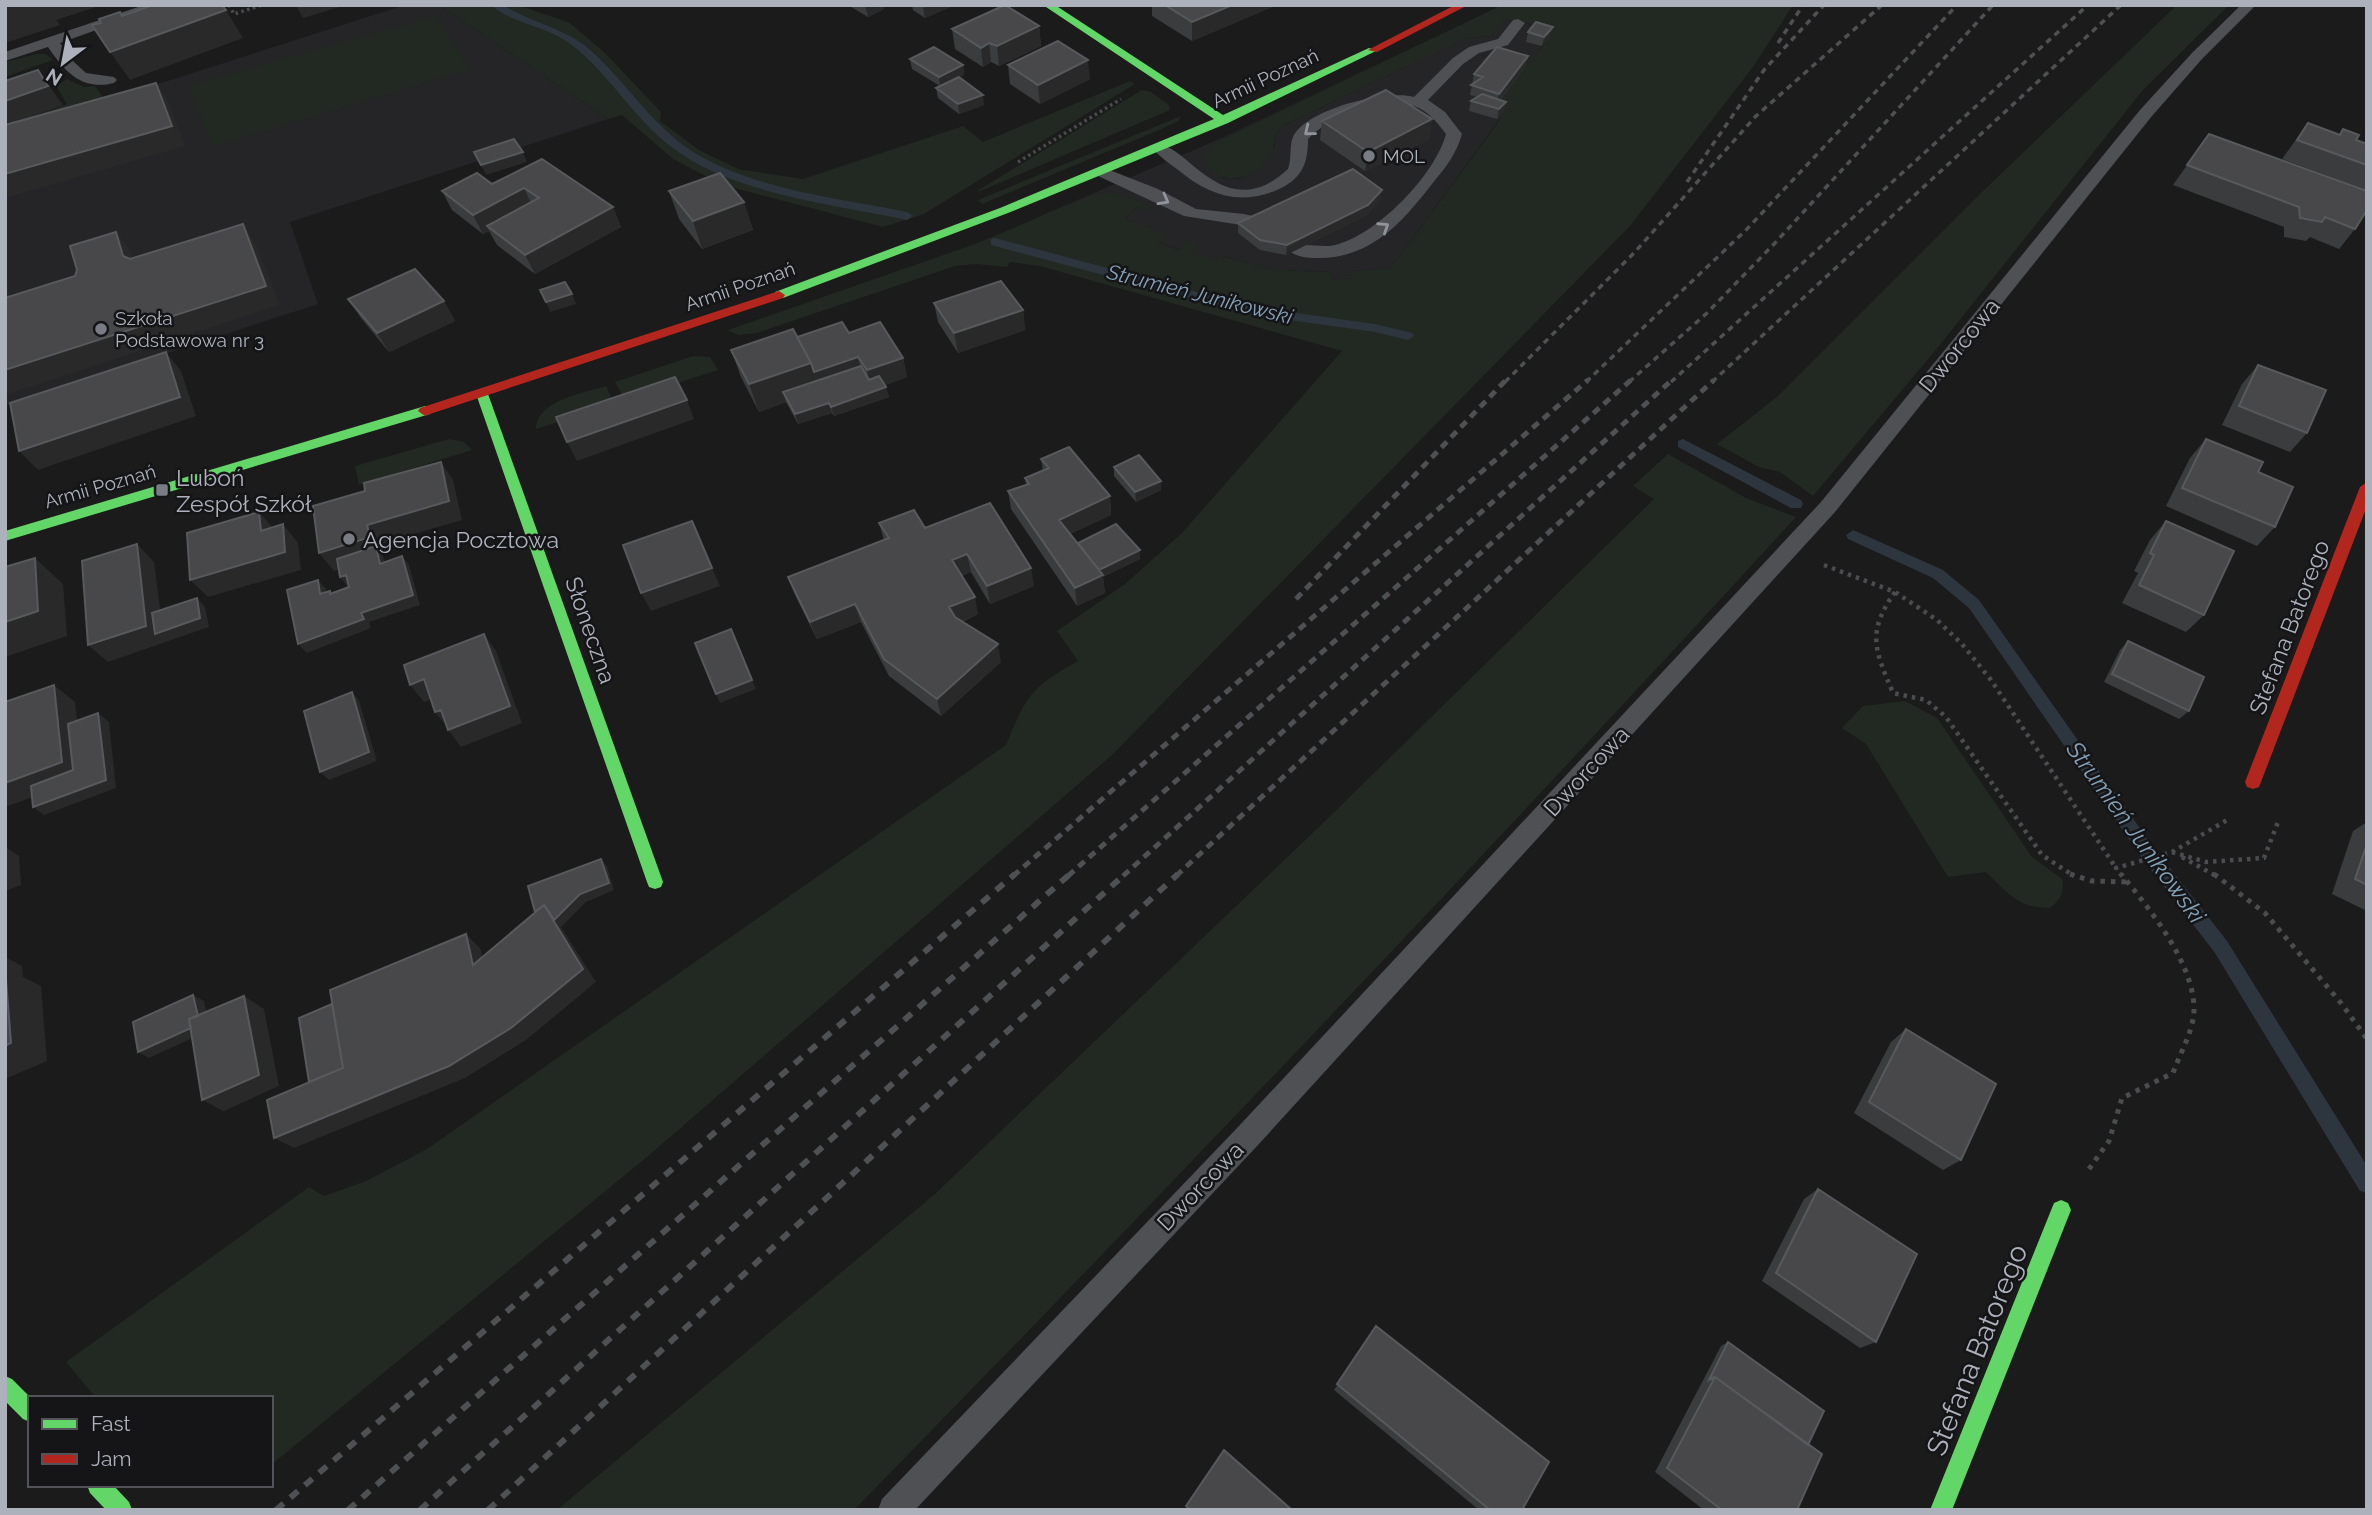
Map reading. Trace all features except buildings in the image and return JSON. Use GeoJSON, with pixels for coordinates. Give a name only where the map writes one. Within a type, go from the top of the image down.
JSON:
{"type":"FeatureCollection","features":[{"type":"Feature","properties":{"kind":"main road"},"geometry":{"type":"LineString","coordinates":[[1048,5],[1224,121]]}},
{"type":"Feature","properties":{"kind":"main road","name":"Armii Poznań"},"geometry":{"type":"LineString","coordinates":[[5,536],[482,394],[872,262],[1224,121],[1462,5]]}},
{"type":"Feature","properties":{"kind":"main road","name":"Słoneczna"},"geometry":{"type":"LineString","coordinates":[[482,394],[655,882]]}},
{"type":"Feature","properties":{"kind":"main road","name":"Stefana Batorego"},"geometry":{"type":"LineString","coordinates":[[2253,782],[2367,487]]}},
{"type":"Feature","properties":{"kind":"main road","name":"Stefana Batorego"},"geometry":{"type":"LineString","coordinates":[[1941,1510],[2061,1210]]}},
{"type":"Feature","properties":{"kind":"main road"},"geometry":{"type":"LineString","coordinates":[[5,1386],[28,1410]]}},
{"type":"Feature","properties":{"kind":"main road"},"geometry":{"type":"LineString","coordinates":[[100,1487],[121,1510]]}},
{"type":"Feature","properties":{"kind":"lane"},"geometry":{"type":"LineString","coordinates":[[5,57],[159,5]]}},
{"type":"Feature","properties":{"kind":"lane","name":"Dworcowa"},"geometry":{"type":"LineString","coordinates":[[893,1510],[1258,1125],[1789,551],[1837,496],[2146,113],[2197,56],[2249,5]]}},
{"type":"Feature","properties":{"kind":"lane"},"geometry":{"type":"LineString","coordinates":[[1417,102],[1458,61],[1474,50],[1503,42],[1518,23]]}},
{"type":"Feature","properties":{"kind":"lane"},"geometry":{"type":"LineString","coordinates":[[51,41],[76,76],[90,80],[109,80]]}},
{"type":"Feature","properties":{"kind":"lane"},"geometry":{"type":"LineString","coordinates":[[1160,148],[1209,186],[1223,193],[1251,195],[1297,179],[1300,138],[1313,126],[1371,99],[1396,97],[1417,102],[1441,116],[1449,125],[1454,134],[1449,152],[1394,220],[1353,244],[1325,254],[1298,250]]}},
{"type":"Feature","properties":{"kind":"lane"},"geometry":{"type":"LineString","coordinates":[[1102,172],[1114,180],[1161,197],[1183,211],[1208,216],[1245,217],[1260,223]]}},
{"type":"Feature","properties":{"kind":"lane"},"geometry":{"type":"LineString","coordinates":[[1353,244],[1358,238],[1359,227]]}},
{"type":"Feature","properties":{"kind":"path"},"geometry":{"type":"LineString","coordinates":[[229,5],[234,14],[262,5]]}},
{"type":"Feature","properties":{"kind":"path"},"geometry":{"type":"LineString","coordinates":[[1007,168],[1122,98]]}},
{"type":"Feature","properties":{"kind":"path"},"geometry":{"type":"LineString","coordinates":[[1789,551],[1895,592],[1937,620],[1962,644],[1991,680],[2116,868],[2181,960],[2192,984],[2194,1013],[2173,1073],[2122,1098],[2109,1141],[2061,1210]]}},
{"type":"Feature","properties":{"kind":"path"},"geometry":{"type":"LineString","coordinates":[[1895,592],[1881,611],[1873,643],[1893,693],[1926,700],[1946,717],[2042,855],[2059,870],[2108,884],[2127,882]]}},
{"type":"Feature","properties":{"kind":"path"},"geometry":{"type":"LineString","coordinates":[[2116,868],[2172,852],[2231,818],[2253,782],[2287,798],[2264,858],[2206,863],[2172,852]]}},
{"type":"Feature","properties":{"kind":"path"},"geometry":{"type":"LineString","coordinates":[[2172,852],[2214,874],[2265,913],[2341,1003],[2367,1039]]}},
{"type":"Feature","properties":{"kind":"shaded area"},"geometry":{"type":"Polygon","coordinates":[[[405,5],[439,5],[608,119],[290,222],[318,304],[5,406],[5,133],[405,5]]]}},
{"type":"Feature","properties":{"kind":"shaded area"},"geometry":{"type":"Polygon","coordinates":[[[439,5],[518,5],[570,23],[605,53],[661,112],[660,121],[699,150],[738,169],[803,179],[963,126],[983,142],[1130,81],[1135,84],[924,214],[883,227],[723,185],[673,159],[622,115],[608,119],[439,5]]]}},
{"type":"Feature","properties":{"kind":"shaded area"},"geometry":{"type":"Polygon","coordinates":[[[1502,5],[1225,138],[1222,178],[1238,179],[1245,176],[1275,147],[1274,138],[1284,125],[1467,38],[1491,36],[1506,17],[1532,25],[1528,29],[1550,37],[1542,46],[1499,120],[1391,268],[1351,271],[1354,278],[1332,280],[1329,272],[1277,270],[1222,256],[1217,262],[1159,243],[1166,234],[1125,219],[1137,207],[1159,214],[1139,201],[1038,218],[1399,318],[1597,34],[1516,5],[1599,34],[1400,319],[1050,230],[1036,218],[1224,137],[1502,5]]]}},
{"type":"Feature","properties":{"kind":"shaded area"},"geometry":{"type":"Polygon","coordinates":[[[1502,5],[1793,5],[1753,67],[1630,226],[1112,755],[647,1157],[273,1463],[273,1396],[94,1396],[66,1362],[309,1187],[324,1196],[366,1181],[427,1149],[1006,745],[1019,715],[1032,695],[1049,679],[1078,661],[1057,631],[1125,584],[1182,533],[1342,351],[1040,266],[1010,262],[1007,267],[975,264],[955,266],[757,333],[738,335],[728,330],[975,244],[1092,195],[1102,194],[1129,198],[1162,215],[1137,207],[1125,219],[1167,234],[1159,243],[1179,250],[1187,241],[1198,245],[1192,252],[1216,261],[1221,256],[1277,270],[1329,272],[1332,280],[1353,278],[1350,271],[1391,268],[1499,121],[1503,112],[1497,103],[1550,37],[1527,30],[1531,24],[1506,18],[1491,36],[1467,38],[1284,125],[1274,138],[1272,151],[1266,162],[1244,177],[1219,176],[1210,168],[1205,154],[1213,144],[1502,5]]]}},
{"type":"Feature","properties":{"kind":"shaded area"},"geometry":{"type":"Polygon","coordinates":[[[2177,5],[2229,5],[2143,90],[1939,346],[1813,496],[1780,472],[1759,467],[1717,444],[1778,396],[1982,192],[2177,5]]]}},
{"type":"Feature","properties":{"kind":"shaded area"},"geometry":{"type":"Polygon","coordinates":[[[436,16],[470,69],[213,146],[188,86],[436,16]]]}},
{"type":"Feature","properties":{"kind":"shaded area"},"geometry":{"type":"Polygon","coordinates":[[[46,54],[53,60],[5,77],[5,62],[46,54]]]}},
{"type":"Feature","properties":{"kind":"shaded area"},"geometry":{"type":"Polygon","coordinates":[[[67,79],[84,87],[95,86],[105,100],[5,126],[67,104],[56,86],[67,79]]]}},
{"type":"Feature","properties":{"kind":"shaded area"},"geometry":{"type":"Polygon","coordinates":[[[1142,90],[1151,92],[1169,105],[1170,110],[977,191],[1142,90]]]}},
{"type":"Feature","properties":{"kind":"shaded area"},"geometry":{"type":"Polygon","coordinates":[[[1181,116],[1178,121],[1164,128],[982,204],[978,200],[1181,116]]]}},
{"type":"Feature","properties":{"kind":"shaded area"},"geometry":{"type":"Polygon","coordinates":[[[693,356],[710,357],[718,370],[625,400],[615,382],[693,356]]]}},
{"type":"Feature","properties":{"kind":"shaded area"},"geometry":{"type":"Polygon","coordinates":[[[606,386],[614,404],[536,429],[538,419],[553,404],[606,386]]]}},
{"type":"Feature","properties":{"kind":"shaded area"},"geometry":{"type":"Polygon","coordinates":[[[449,439],[464,442],[472,450],[359,485],[355,466],[449,439]]]}},
{"type":"Feature","properties":{"kind":"shaded area"},"geometry":{"type":"Polygon","coordinates":[[[1668,454],[1746,498],[1796,517],[1329,1017],[854,1510],[557,1510],[935,1194],[1322,824],[1654,499],[1633,486],[1668,454]]]}},
{"type":"Feature","properties":{"kind":"shaded area"},"geometry":{"type":"Polygon","coordinates":[[[1905,701],[1937,718],[2032,857],[2062,879],[2061,896],[2050,908],[2021,902],[2007,893],[1986,872],[1948,877],[1866,744],[1842,728],[1863,706],[1905,701]]]}},
{"type":"Feature","properties":{"kind":"waterway","name":"Strumień Junikowski"},"geometry":{"type":"LineString","coordinates":[[496,5],[573,41],[600,65],[660,132],[697,159],[754,182],[907,216]]}},
{"type":"Feature","properties":{"kind":"waterway","name":"Strumień Junikowski"},"geometry":{"type":"LineString","coordinates":[[995,242],[1253,311],[1375,328],[1408,336]]}},
{"type":"Feature","properties":{"kind":"waterway","name":"Strumień Junikowski"},"geometry":{"type":"LineString","coordinates":[[1683,444],[1796,504]]}},
{"type":"Feature","properties":{"kind":"waterway","name":"Strumień Junikowski"},"geometry":{"type":"LineString","coordinates":[[1853,535],[1938,574],[1974,604],[2145,849],[2221,947],[2367,1184]]}},
{"type":"Feature","properties":{"kind":"railway"},"geometry":{"type":"LineString","coordinates":[[1778,43],[1803,5]]}},
{"type":"Feature","properties":{"kind":"railway"},"geometry":{"type":"LineString","coordinates":[[1687,182],[1764,70],[1824,5]]}},
{"type":"Feature","properties":{"kind":"railway"},"geometry":{"type":"LineString","coordinates":[[1505,382],[1634,253],[1756,116],[1882,5]]}},
{"type":"Feature","properties":{"kind":"railway"},"geometry":{"type":"LineString","coordinates":[[1586,382],[1746,230],[1957,5]]}},
{"type":"Feature","properties":{"kind":"railway"},"geometry":{"type":"LineString","coordinates":[[1629,382],[1707,313],[1775,243],[1993,5]]}},
{"type":"Feature","properties":{"kind":"railway"},"geometry":{"type":"LineString","coordinates":[[1671,382],[2088,5]]}},
{"type":"Feature","properties":{"kind":"railway"},"geometry":{"type":"LineString","coordinates":[[1712,382],[2121,5]]}},
{"type":"Feature","properties":{"kind":"railway"},"geometry":{"type":"LineString","coordinates":[[1296,599],[1506,380]]}},
{"type":"Feature","properties":{"kind":"railway"},"geometry":{"type":"LineString","coordinates":[[1013,876],[1588,380]]}},
{"type":"Feature","properties":{"kind":"railway"},"geometry":{"type":"LineString","coordinates":[[1068,876],[1631,380]]}},
{"type":"Feature","properties":{"kind":"railway"},"geometry":{"type":"LineString","coordinates":[[1123,876],[1672,380]]}},
{"type":"Feature","properties":{"kind":"railway"},"geometry":{"type":"LineString","coordinates":[[1176,876],[1714,380]]}},
{"type":"Feature","properties":{"kind":"railway"},"geometry":{"type":"LineString","coordinates":[[276,1510],[1015,874]]}},
{"type":"Feature","properties":{"kind":"railway"},"geometry":{"type":"LineString","coordinates":[[348,1510],[1070,874]]}},
{"type":"Feature","properties":{"kind":"railway"},"geometry":{"type":"LineString","coordinates":[[420,1510],[1125,874]]}},
{"type":"Feature","properties":{"kind":"railway"},"geometry":{"type":"LineString","coordinates":[[488,1510],[1178,874]]}},
{"type":"Feature","properties":{"kind":"traffic: fast"},"geometry":{"type":"LineString","coordinates":[[1048,5],[1224,121]]}},
{"type":"Feature","properties":{"kind":"traffic: fast"},"geometry":{"type":"LineString","coordinates":[[779,295],[1153,150],[1373,50]]}},
{"type":"Feature","properties":{"kind":"traffic: fast"},"geometry":{"type":"LineString","coordinates":[[482,394],[655,882]]}},
{"type":"Feature","properties":{"kind":"traffic: fast"},"geometry":{"type":"LineString","coordinates":[[5,536],[425,411]]}},
{"type":"Feature","properties":{"kind":"traffic: fast"},"geometry":{"type":"LineString","coordinates":[[1941,1510],[2061,1210]]}},
{"type":"Feature","properties":{"kind":"traffic: fast"},"geometry":{"type":"LineString","coordinates":[[5,1386],[28,1410]]}},
{"type":"Feature","properties":{"kind":"traffic: fast"},"geometry":{"type":"LineString","coordinates":[[100,1487],[121,1510]]}},
{"type":"Feature","properties":{"kind":"traffic: jam"},"geometry":{"type":"LineString","coordinates":[[1373,50],[1463,5]]}},
{"type":"Feature","properties":{"kind":"traffic: jam"},"geometry":{"type":"LineString","coordinates":[[425,411],[779,295]]}},
{"type":"Feature","properties":{"kind":"traffic: jam"},"geometry":{"type":"LineString","coordinates":[[2253,782],[2367,487]]}},
{"type":"Feature","properties":{"kind":"place","name":"MOL"},"geometry":{"type":"Point","coordinates":[1369,156]}},
{"type":"Feature","properties":{"kind":"place","name":"Szkoła Podstawowa nr 3"},"geometry":{"type":"Point","coordinates":[101,329]}},
{"type":"Feature","properties":{"kind":"place","name":"Luboń Zespół Szkół"},"geometry":{"type":"Point","coordinates":[162,490]}},
{"type":"Feature","properties":{"kind":"place","name":"Agencja Pocztowa"},"geometry":{"type":"Point","coordinates":[349,539]}}]}
